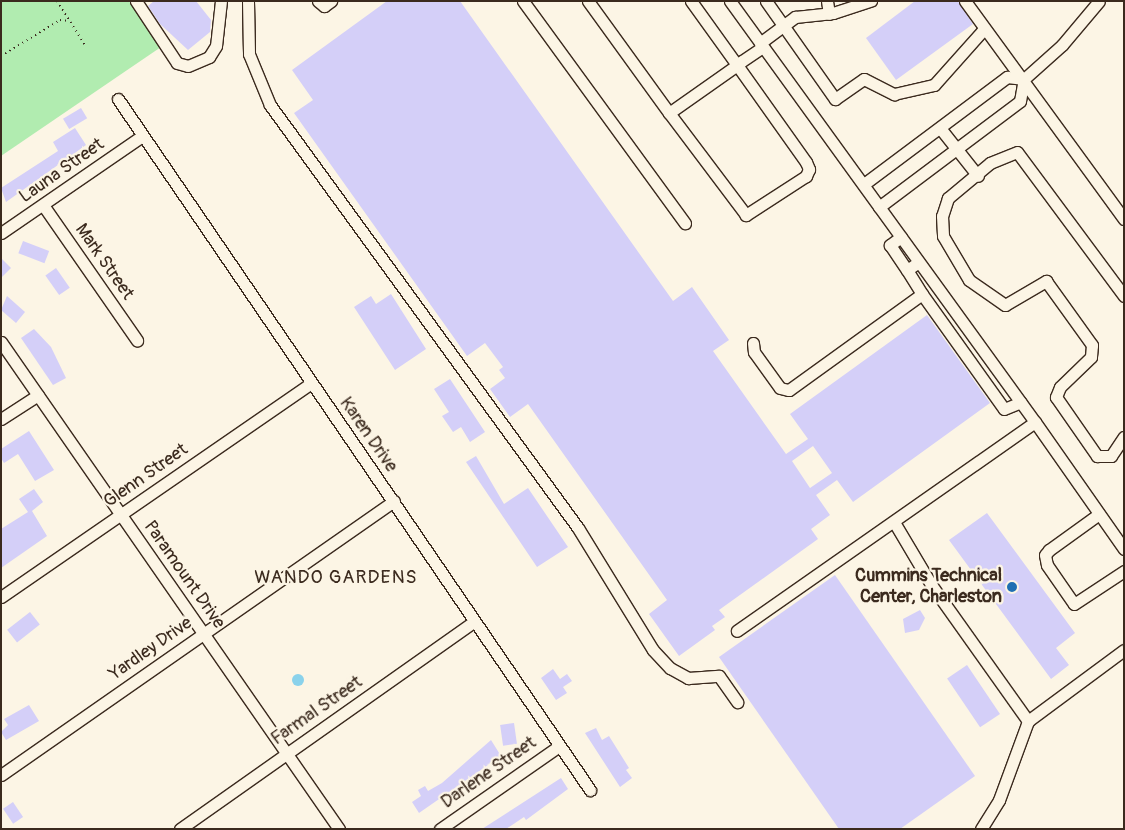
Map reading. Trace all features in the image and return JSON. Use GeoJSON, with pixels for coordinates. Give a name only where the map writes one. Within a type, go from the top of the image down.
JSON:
{"type":"FeatureCollection","features":[{"type":"Feature","properties":{"kind":"street"},"geometry":{"type":"LineString","coordinates":[[136,1],[177,62],[188,66],[209,57],[216,46],[221,1]]}},
{"type":"Feature","properties":{"kind":"street"},"geometry":{"type":"LineString","coordinates":[[248,1],[249,54],[270,105],[578,528],[653,650],[670,668],[688,678],[719,676],[737,702]]}},
{"type":"Feature","properties":{"kind":"street"},"geometry":{"type":"LineString","coordinates":[[318,1],[324,6],[331,1]]}},
{"type":"Feature","properties":{"kind":"street"},"geometry":{"type":"LineString","coordinates":[[523,1],[685,223]]}},
{"type":"Feature","properties":{"kind":"street"},"geometry":{"type":"LineString","coordinates":[[588,1],[746,215],[806,176],[806,162],[691,1]]}},
{"type":"Feature","properties":{"kind":"street"},"geometry":{"type":"LineString","coordinates":[[730,1],[864,184],[1124,549]]}},
{"type":"Feature","properties":{"kind":"street"},"geometry":{"type":"LineString","coordinates":[[766,1],[835,99],[864,79],[894,94],[934,85],[983,30]]}},
{"type":"Feature","properties":{"kind":"street"},"geometry":{"type":"LineString","coordinates":[[827,1],[829,14]]}},
{"type":"Feature","properties":{"kind":"street"},"geometry":{"type":"LineString","coordinates":[[670,114],[737,65],[795,17],[829,14],[871,1]]}},
{"type":"Feature","properties":{"kind":"street"},"geometry":{"type":"LineString","coordinates":[[965,1],[983,30],[1024,79],[1124,219]]}},
{"type":"Feature","properties":{"kind":"street"},"geometry":{"type":"LineString","coordinates":[[879,207],[958,151],[1020,101],[1024,79],[1062,45],[1099,1]]}},
{"type":"Feature","properties":{"kind":"street"},"geometry":{"type":"LineString","coordinates":[[864,184],[1007,77],[1024,79]]}},
{"type":"Feature","properties":{"kind":"street","name":"Karen Drive"},"geometry":{"type":"LineString","coordinates":[[118,99],[394,502],[473,622],[590,790]]}},
{"type":"Feature","properties":{"kind":"street"},"geometry":{"type":"LineString","coordinates":[[940,128],[978,176]]}},
{"type":"Feature","properties":{"kind":"street","name":"Launa Street"},"geometry":{"type":"LineString","coordinates":[[1,233],[142,136]]}},
{"type":"Feature","properties":{"kind":"street"},"geometry":{"type":"LineString","coordinates":[[1124,296],[1022,156],[1009,153],[948,198],[942,216],[943,236],[969,280],[996,303],[1011,304],[1046,281],[1093,352],[1056,392],[1058,402],[1102,460],[1111,456],[1124,437]]}},
{"type":"Feature","properties":{"kind":"street","name":"Mark Street"},"geometry":{"type":"LineString","coordinates":[[43,205],[137,340]]}},
{"type":"Feature","properties":{"kind":"street"},"geometry":{"type":"LineString","coordinates":[[901,237],[890,245],[922,294],[1004,409],[1020,402]]}},
{"type":"Feature","properties":{"kind":"street"},"geometry":{"type":"LineString","coordinates":[[907,270],[919,262]]}},
{"type":"Feature","properties":{"kind":"street"},"geometry":{"type":"LineString","coordinates":[[753,343],[754,352],[780,388],[789,390],[922,294]]}},
{"type":"Feature","properties":{"kind":"street","name":"Paramount Drive"},"geometry":{"type":"LineString","coordinates":[[1,342],[339,829]]}},
{"type":"Feature","properties":{"kind":"street","name":"Glenn Street"},"geometry":{"type":"LineString","coordinates":[[1,597],[311,383]]}},
{"type":"Feature","properties":{"kind":"street"},"geometry":{"type":"LineString","coordinates":[[1,419],[38,395]]}},
{"type":"Feature","properties":{"kind":"street"},"geometry":{"type":"LineString","coordinates":[[737,630],[1035,422]]}},
{"type":"Feature","properties":{"kind":"street","name":"Yardley Drive"},"geometry":{"type":"LineString","coordinates":[[1,775],[394,502]]}},
{"type":"Feature","properties":{"kind":"street"},"geometry":{"type":"LineString","coordinates":[[1099,514],[1049,550],[1044,555],[1047,565],[1074,604],[1124,571]]}},
{"type":"Feature","properties":{"kind":"street"},"geometry":{"type":"LineString","coordinates":[[894,522],[937,594],[1028,721]]}},
{"type":"Feature","properties":{"kind":"street","name":"Farmal Street"},"geometry":{"type":"LineString","coordinates":[[180,829],[473,622]]}},
{"type":"Feature","properties":{"kind":"street"},"geometry":{"type":"LineString","coordinates":[[981,829],[999,800],[1028,721],[1124,650]]}},
{"type":"Feature","properties":{"kind":"street","name":"Darlene Street"},"geometry":{"type":"LineString","coordinates":[[440,829],[559,746]]}},
{"type":"Feature","properties":{"kind":"path"},"geometry":{"type":"LineString","coordinates":[[57,1],[85,45]]}},
{"type":"Feature","properties":{"kind":"path"},"geometry":{"type":"LineString","coordinates":[[60,20],[63,11]]}},
{"type":"Feature","properties":{"kind":"path"},"geometry":{"type":"LineString","coordinates":[[1,56],[60,20],[70,21]]}},
{"type":"Feature","properties":{"kind":"green space"},"geometry":{"type":"Polygon","coordinates":[[[1,1],[129,1],[161,47],[1,156],[1,1]]]}},
{"type":"Feature","properties":{"kind":"water"},"geometry":{"type":"Polygon","coordinates":[[[300,674],[303,675],[303,685],[296,686],[293,685],[292,678],[293,675],[300,674]]]}},
{"type":"Feature","properties":{"kind":"building"},"geometry":{"type":"Polygon","coordinates":[[[154,1],[196,1],[211,20],[210,32],[188,50],[160,24],[148,6],[154,1]]]}},
{"type":"Feature","properties":{"kind":"building"},"geometry":{"type":"Polygon","coordinates":[[[387,1],[460,1],[673,301],[692,287],[729,340],[713,351],[786,454],[808,439],[790,414],[927,315],[990,403],[853,502],[837,480],[816,495],[830,515],[811,529],[818,539],[719,610],[725,617],[712,626],[715,630],[679,656],[649,614],[667,600],[528,404],[510,417],[490,389],[505,378],[499,370],[503,367],[485,343],[467,356],[294,113],[313,100],[292,70],[387,1]],[[813,446],[792,461],[810,488],[832,473],[813,446]]]}},
{"type":"Feature","properties":{"kind":"building"},"geometry":{"type":"Polygon","coordinates":[[[915,1],[958,1],[973,24],[896,80],[866,38],[915,1]]]}},
{"type":"Feature","properties":{"kind":"building"},"geometry":{"type":"Polygon","coordinates":[[[81,108],[87,118],[69,129],[63,119],[81,108]]]}},
{"type":"Feature","properties":{"kind":"building"},"geometry":{"type":"Polygon","coordinates":[[[75,128],[86,145],[6,202],[1,188],[58,151],[53,142],[75,128]]]}},
{"type":"Feature","properties":{"kind":"building"},"geometry":{"type":"Polygon","coordinates":[[[23,241],[49,251],[44,263],[18,253],[23,241]]]}},
{"type":"Feature","properties":{"kind":"building"},"geometry":{"type":"Polygon","coordinates":[[[1,258],[11,268],[1,278],[1,258]]]}},
{"type":"Feature","properties":{"kind":"building"},"geometry":{"type":"Polygon","coordinates":[[[56,268],[70,288],[59,295],[45,275],[56,268]]]}},
{"type":"Feature","properties":{"kind":"building"},"geometry":{"type":"Polygon","coordinates":[[[391,294],[426,349],[395,370],[354,307],[371,296],[376,304],[391,294]]]}},
{"type":"Feature","properties":{"kind":"building"},"geometry":{"type":"Polygon","coordinates":[[[7,296],[25,312],[16,323],[1,310],[7,296]]]}},
{"type":"Feature","properties":{"kind":"building"},"geometry":{"type":"Polygon","coordinates":[[[34,329],[51,347],[66,378],[53,385],[21,338],[34,329]]]}},
{"type":"Feature","properties":{"kind":"building"},"geometry":{"type":"Polygon","coordinates":[[[450,379],[485,432],[470,442],[461,427],[453,432],[442,416],[449,412],[434,389],[450,379]]]}},
{"type":"Feature","properties":{"kind":"building"},"geometry":{"type":"Polygon","coordinates":[[[29,431],[54,470],[35,481],[18,454],[4,463],[1,458],[1,449],[29,431]]]}},
{"type":"Feature","properties":{"kind":"building"},"geometry":{"type":"Polygon","coordinates":[[[476,456],[504,504],[528,488],[568,547],[537,567],[466,462],[476,456]]]}},
{"type":"Feature","properties":{"kind":"building"},"geometry":{"type":"Polygon","coordinates":[[[34,489],[43,502],[32,511],[47,536],[1,568],[1,529],[28,512],[19,499],[34,489]]]}},
{"type":"Feature","properties":{"kind":"building","name":"Cummins Technical Center, Charleston"},"geometry":{"type":"Polygon","coordinates":[[[987,513],[1075,633],[1056,648],[1069,665],[1051,679],[949,540],[987,513]]]}},
{"type":"Feature","properties":{"kind":"building"},"geometry":{"type":"Polygon","coordinates":[[[835,575],[975,776],[900,829],[839,829],[719,657],[835,575]]]}},
{"type":"Feature","properties":{"kind":"building"},"geometry":{"type":"Polygon","coordinates":[[[920,610],[925,618],[919,630],[905,633],[903,619],[920,610]]]}},
{"type":"Feature","properties":{"kind":"building"},"geometry":{"type":"Polygon","coordinates":[[[30,612],[40,625],[17,642],[7,630],[30,612]]]}},
{"type":"Feature","properties":{"kind":"building"},"geometry":{"type":"Polygon","coordinates":[[[967,665],[1000,714],[980,727],[947,678],[967,665]]]}},
{"type":"Feature","properties":{"kind":"building"},"geometry":{"type":"Polygon","coordinates":[[[553,669],[560,679],[567,674],[572,681],[563,687],[567,693],[556,700],[541,678],[553,669]]]}},
{"type":"Feature","properties":{"kind":"building"},"geometry":{"type":"Polygon","coordinates":[[[29,705],[39,721],[6,740],[1,732],[8,725],[4,719],[29,705]]]}},
{"type":"Feature","properties":{"kind":"building"},"geometry":{"type":"Polygon","coordinates":[[[514,723],[517,744],[503,746],[500,725],[514,723]]]}},
{"type":"Feature","properties":{"kind":"building"},"geometry":{"type":"Polygon","coordinates":[[[596,728],[602,740],[609,736],[629,768],[626,770],[632,778],[620,787],[585,733],[596,728]]]}},
{"type":"Feature","properties":{"kind":"building"},"geometry":{"type":"Polygon","coordinates":[[[491,740],[501,756],[419,813],[412,802],[421,796],[418,790],[425,786],[428,791],[442,783],[491,740]]]}},
{"type":"Feature","properties":{"kind":"building"},"geometry":{"type":"Polygon","coordinates":[[[561,778],[568,789],[526,820],[524,817],[506,829],[482,829],[561,778]]]}},
{"type":"Feature","properties":{"kind":"building"},"geometry":{"type":"Polygon","coordinates":[[[13,802],[23,817],[13,824],[3,809],[13,802]]]}},
{"type":"Feature","properties":{"kind":"place","name":"Cummins Technical Center, Charleston"},"geometry":{"type":"Point","coordinates":[1012,587]}},
{"type":"Feature","properties":{"kind":"district","name":"WANDO GARDENS"},"geometry":{"type":"Point","coordinates":[336,578]}}]}
